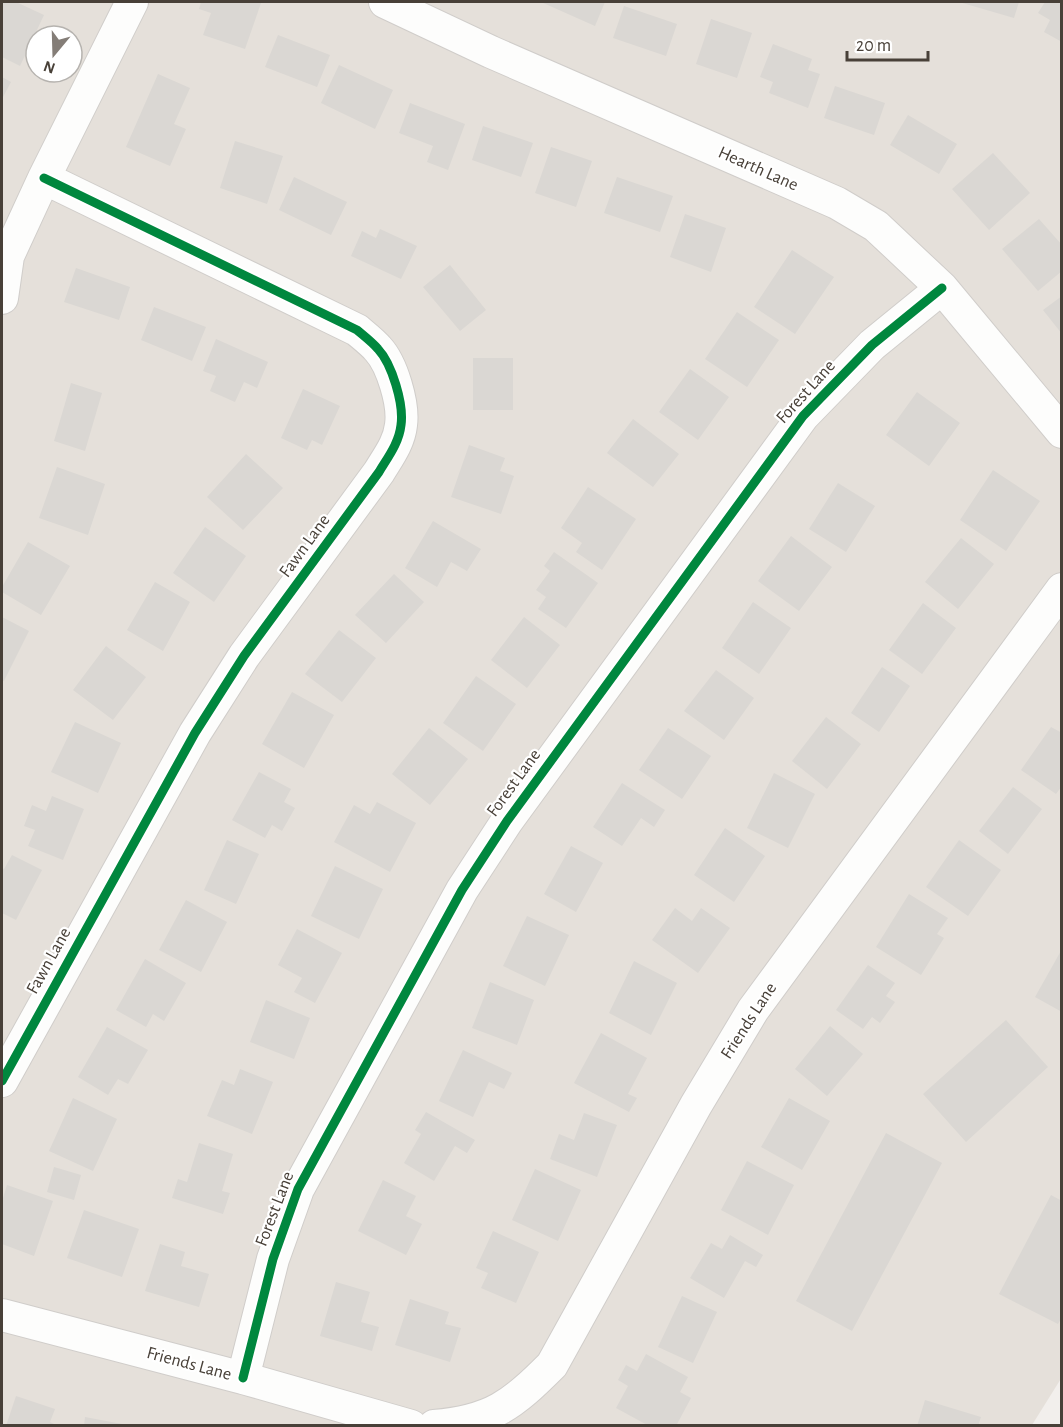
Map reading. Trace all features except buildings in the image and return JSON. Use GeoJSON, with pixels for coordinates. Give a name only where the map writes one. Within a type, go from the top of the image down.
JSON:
{"type":"FeatureCollection","features":[{"type":"Feature","properties":{"kind":"street"},"geometry":{"type":"LineString","coordinates":[[2,298],[8,255],[132,2]]}},
{"type":"Feature","properties":{"kind":"street","name":"Hearth Lane"},"geometry":{"type":"LineString","coordinates":[[385,2],[491,52],[837,203],[876,226],[942,288],[1062,432]]}},
{"type":"Feature","properties":{"kind":"street","name":"Fawn Lane"},"geometry":{"type":"LineString","coordinates":[[2,1081],[195,733],[244,656],[380,472],[395,446],[401,424],[400,405],[390,367],[379,350],[357,330],[44,178]]}},
{"type":"Feature","properties":{"kind":"street","name":"Forest Lane"},"geometry":{"type":"LineString","coordinates":[[243,1378],[273,1259],[298,1189],[462,890],[507,821],[803,416],[872,345],[942,288]]}},
{"type":"Feature","properties":{"kind":"street","name":"Friends Lane"},"geometry":{"type":"LineString","coordinates":[[435,1425],[490,1421],[523,1394],[552,1365],[696,1105],[753,1010],[1062,589]]}},
{"type":"Feature","properties":{"kind":"street","name":"Friends Lane"},"geometry":{"type":"LineString","coordinates":[[2,1315],[411,1425]]}},
{"type":"Feature","properties":{"kind":"shaded area"},"geometry":{"type":"Polygon","coordinates":[[[2,2],[1061,2],[1062,1377],[1032,1425],[2,1426],[2,2]]]}},
{"type":"Feature","properties":{"kind":"cycle path"},"geometry":{"type":"LineString","coordinates":[[2,1081],[195,733],[244,656],[379,472],[393,450],[401,425],[399,396],[388,364],[371,341],[357,330],[44,178]]}},
{"type":"Feature","properties":{"kind":"cycle path"},"geometry":{"type":"LineString","coordinates":[[243,1378],[273,1259],[298,1189],[462,890],[507,821],[803,416],[872,345],[942,288]]}}]}
